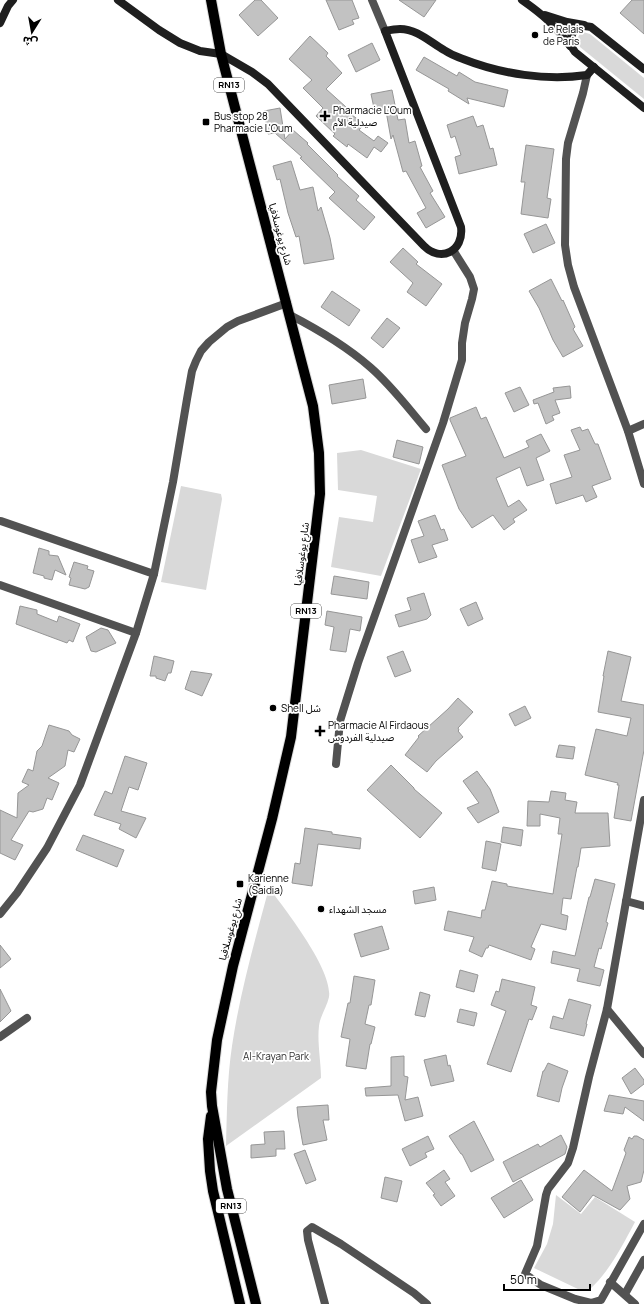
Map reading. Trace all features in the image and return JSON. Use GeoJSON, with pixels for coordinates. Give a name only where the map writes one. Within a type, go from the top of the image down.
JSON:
{"type":"FeatureCollection","features":[{"type":"Feature","properties":{"kind":"main road"},"geometry":{"type":"LineString","coordinates":[[118,0],[159,30],[180,43],[200,51],[221,54],[248,69],[268,84],[428,250],[441,254],[453,250],[458,245],[461,240],[461,227],[385,31],[400,29],[408,30],[463,59],[506,72],[571,78],[587,75],[594,67]]}},
{"type":"Feature","properties":{"kind":"main road","name":"RN13"},"geometry":{"type":"LineString","coordinates":[[211,0],[221,54]]}},
{"type":"Feature","properties":{"kind":"main road"},"geometry":{"type":"LineString","coordinates":[[522,0],[544,15],[560,32],[572,48],[644,108]]}},
{"type":"Feature","properties":{"kind":"main road"},"geometry":{"type":"LineString","coordinates":[[0,23],[9,2]]}},
{"type":"Feature","properties":{"kind":"main road"},"geometry":{"type":"LineString","coordinates":[[544,15],[595,29],[644,69]]}},
{"type":"Feature","properties":{"kind":"main road"},"geometry":{"type":"LineString","coordinates":[[572,48],[570,44],[572,34],[578,28],[587,26]]}},
{"type":"Feature","properties":{"kind":"main road","name":"شارع يوغوسلافيا"},"geometry":{"type":"LineString","coordinates":[[212,1106],[211,1092],[213,1068],[221,1021],[233,966],[281,785],[291,737],[320,494],[319,452],[313,406],[221,54]]}},
{"type":"Feature","properties":{"kind":"main road","name":"RN13"},"geometry":{"type":"LineString","coordinates":[[212,1106],[208,1139],[210,1171],[213,1191],[240,1304]]}},
{"type":"Feature","properties":{"kind":"main road","name":"RN13"},"geometry":{"type":"LineString","coordinates":[[212,1106],[227,1189],[256,1304]]}},
{"type":"Feature","properties":{"kind":"street"},"geometry":{"type":"LineString","coordinates":[[372,0],[385,31]]}},
{"type":"Feature","properties":{"kind":"street"},"geometry":{"type":"LineString","coordinates":[[587,75],[568,143],[566,159],[565,245],[568,265],[574,287],[628,431],[644,484]]}},
{"type":"Feature","properties":{"kind":"street"},"geometry":{"type":"LineString","coordinates":[[336,764],[340,721],[358,663],[443,424],[462,360],[464,329],[474,289],[470,277],[453,250]]}},
{"type":"Feature","properties":{"kind":"street"},"geometry":{"type":"LineString","coordinates":[[0,914],[18,893],[48,848],[80,785],[136,633],[154,574],[174,482],[192,371],[201,351],[221,332],[238,321],[287,303]]}},
{"type":"Feature","properties":{"kind":"street"},"geometry":{"type":"LineString","coordinates":[[290,315],[337,341],[370,367],[390,387],[426,429]]}},
{"type":"Feature","properties":{"kind":"street"},"geometry":{"type":"LineString","coordinates":[[628,431],[644,424]]}},
{"type":"Feature","properties":{"kind":"street"},"geometry":{"type":"LineString","coordinates":[[1,521],[154,574]]}},
{"type":"Feature","properties":{"kind":"street"},"geometry":{"type":"LineString","coordinates":[[0,585],[136,633]]}},
{"type":"Feature","properties":{"kind":"street"},"geometry":{"type":"LineString","coordinates":[[644,800],[608,1009],[589,1077],[573,1148],[568,1163],[548,1189],[537,1246],[525,1274],[541,1285],[575,1299],[591,1303],[601,1300],[644,1224]]}},
{"type":"Feature","properties":{"kind":"street"},"geometry":{"type":"LineString","coordinates":[[626,901],[644,906]]}},
{"type":"Feature","properties":{"kind":"street"},"geometry":{"type":"LineString","coordinates":[[608,1009],[644,1054]]}},
{"type":"Feature","properties":{"kind":"street"},"geometry":{"type":"LineString","coordinates":[[0,1037],[27,1018]]}},
{"type":"Feature","properties":{"kind":"street"},"geometry":{"type":"LineString","coordinates":[[325,1304],[308,1240],[307,1232],[312,1227],[341,1244],[414,1293],[427,1304]]}},
{"type":"Feature","properties":{"kind":"street"},"geometry":{"type":"LineString","coordinates":[[625,1294],[644,1260]]}},
{"type":"Feature","properties":{"kind":"street"},"geometry":{"type":"LineString","coordinates":[[610,1282],[635,1304]]}},
{"type":"Feature","properties":{"kind":"street"},"geometry":{"type":"LineString","coordinates":[[414,1293],[417,1304]]}},
{"type":"Feature","properties":{"kind":"green space"},"geometry":{"type":"Polygon","coordinates":[[[583,32],[590,34],[644,78],[644,99],[580,47],[577,40],[579,35],[583,32]]]}},
{"type":"Feature","properties":{"kind":"green space"},"geometry":{"type":"Polygon","coordinates":[[[361,450],[421,469],[381,576],[331,567],[339,517],[373,522],[377,496],[338,490],[337,453],[361,450]]]}},
{"type":"Feature","properties":{"kind":"green space"},"geometry":{"type":"Polygon","coordinates":[[[181,486],[221,494],[222,499],[206,590],[161,582],[181,486]]]}},
{"type":"Feature","properties":{"kind":"green space","name":"Al-Krayan Park"},"geometry":{"type":"Polygon","coordinates":[[[269,888],[286,910],[316,956],[324,972],[328,985],[329,997],[319,1026],[321,1078],[226,1146],[229,1071],[235,1026],[248,966],[269,888]]]}},
{"type":"Feature","properties":{"kind":"green space"},"geometry":{"type":"Polygon","coordinates":[[[556,1195],[581,1214],[595,1197],[635,1222],[603,1275],[589,1290],[580,1290],[534,1268],[547,1244],[553,1224],[556,1195]]]}},
{"type":"Feature","properties":{"kind":"building"},"geometry":{"type":"Polygon","coordinates":[[[255,0],[261,0],[278,18],[258,36],[239,15],[255,0]]]}},
{"type":"Feature","properties":{"kind":"building"},"geometry":{"type":"Polygon","coordinates":[[[326,0],[352,0],[359,18],[352,20],[354,24],[339,30],[326,0]]]}},
{"type":"Feature","properties":{"kind":"building"},"geometry":{"type":"Polygon","coordinates":[[[399,0],[436,0],[424,17],[399,0]]]}},
{"type":"Feature","properties":{"kind":"building"},"geometry":{"type":"Polygon","coordinates":[[[632,0],[644,0],[644,34],[620,13],[632,0]]]}},
{"type":"Feature","properties":{"kind":"building"},"geometry":{"type":"Polygon","coordinates":[[[310,36],[328,53],[326,56],[342,73],[326,89],[346,107],[344,109],[364,124],[359,130],[374,141],[378,136],[388,143],[381,152],[374,147],[367,158],[348,144],[347,147],[333,136],[335,134],[316,116],[323,108],[303,88],[312,80],[289,59],[310,36]]]}},
{"type":"Feature","properties":{"kind":"building"},"geometry":{"type":"Polygon","coordinates":[[[372,43],[380,60],[356,72],[348,55],[372,43]]]}},
{"type":"Feature","properties":{"kind":"building"},"geometry":{"type":"Polygon","coordinates":[[[424,57],[457,76],[459,72],[475,82],[508,90],[504,107],[467,98],[469,104],[448,91],[449,89],[416,70],[424,57]]]}},
{"type":"Feature","properties":{"kind":"building"},"geometry":{"type":"Polygon","coordinates":[[[392,90],[398,120],[405,119],[409,143],[415,141],[422,166],[420,167],[433,191],[430,193],[445,217],[426,228],[417,213],[426,208],[406,171],[403,172],[393,135],[391,139],[386,111],[377,113],[374,108],[371,94],[392,90]]]}},
{"type":"Feature","properties":{"kind":"building"},"geometry":{"type":"Polygon","coordinates":[[[280,108],[285,139],[293,130],[308,143],[307,144],[338,175],[337,176],[359,196],[356,200],[375,217],[364,230],[329,198],[335,192],[300,158],[302,157],[275,133],[268,134],[264,111],[280,108]]]}},
{"type":"Feature","properties":{"kind":"building"},"geometry":{"type":"Polygon","coordinates":[[[473,116],[477,127],[483,125],[490,149],[493,148],[497,165],[459,174],[455,157],[461,155],[455,136],[451,138],[447,125],[473,116]]]}},
{"type":"Feature","properties":{"kind":"building"},"geometry":{"type":"Polygon","coordinates":[[[526,145],[554,149],[547,198],[551,199],[548,218],[521,214],[525,182],[521,182],[526,145]]]}},
{"type":"Feature","properties":{"kind":"building"},"geometry":{"type":"Polygon","coordinates":[[[291,161],[300,190],[313,187],[318,211],[321,207],[330,238],[334,259],[304,264],[299,236],[296,237],[288,213],[280,179],[277,180],[273,166],[291,161]]]}},
{"type":"Feature","properties":{"kind":"building"},"geometry":{"type":"Polygon","coordinates":[[[546,224],[555,243],[533,253],[524,234],[546,224]]]}},
{"type":"Feature","properties":{"kind":"building"},"geometry":{"type":"Polygon","coordinates":[[[403,248],[418,262],[416,264],[442,284],[426,306],[407,292],[413,283],[390,262],[403,248]]]}},
{"type":"Feature","properties":{"kind":"building"},"geometry":{"type":"Polygon","coordinates":[[[551,279],[562,301],[563,300],[575,327],[573,329],[583,346],[563,357],[529,291],[551,279]]]}},
{"type":"Feature","properties":{"kind":"building"},"geometry":{"type":"Polygon","coordinates":[[[332,291],[360,310],[349,326],[321,307],[332,291]]]}},
{"type":"Feature","properties":{"kind":"building"},"geometry":{"type":"Polygon","coordinates":[[[387,318],[400,328],[383,348],[371,338],[387,318]]]}},
{"type":"Feature","properties":{"kind":"building"},"geometry":{"type":"Polygon","coordinates":[[[363,379],[366,398],[332,404],[329,385],[363,379]]]}},
{"type":"Feature","properties":{"kind":"building"},"geometry":{"type":"Polygon","coordinates":[[[570,386],[571,398],[555,400],[560,413],[552,416],[554,420],[546,424],[538,403],[534,404],[533,400],[554,392],[553,388],[570,386]]]}},
{"type":"Feature","properties":{"kind":"building"},"geometry":{"type":"Polygon","coordinates":[[[520,387],[529,405],[514,412],[505,393],[520,387]]]}},
{"type":"Feature","properties":{"kind":"building"},"geometry":{"type":"Polygon","coordinates":[[[476,407],[481,419],[486,417],[504,458],[529,447],[526,441],[541,434],[550,451],[536,458],[544,480],[527,486],[520,467],[496,478],[508,507],[519,500],[527,510],[513,519],[515,522],[504,530],[493,515],[472,528],[459,509],[442,465],[466,456],[450,418],[476,407]]]}},
{"type":"Feature","properties":{"kind":"building"},"geometry":{"type":"Polygon","coordinates":[[[580,427],[582,431],[588,429],[595,444],[598,444],[611,479],[592,486],[597,497],[586,502],[583,495],[556,504],[550,484],[572,477],[564,455],[580,450],[571,430],[580,427]]]}},
{"type":"Feature","properties":{"kind":"building"},"geometry":{"type":"Polygon","coordinates":[[[397,440],[423,447],[419,464],[393,457],[397,440]]]}},
{"type":"Feature","properties":{"kind":"building"},"geometry":{"type":"Polygon","coordinates":[[[435,515],[441,530],[444,529],[448,540],[432,545],[437,557],[419,563],[411,540],[424,536],[418,521],[435,515]]]}},
{"type":"Feature","properties":{"kind":"building"},"geometry":{"type":"Polygon","coordinates":[[[39,548],[49,551],[49,555],[58,556],[66,575],[55,570],[52,580],[33,573],[39,548]]]}},
{"type":"Feature","properties":{"kind":"building"},"geometry":{"type":"Polygon","coordinates":[[[74,562],[88,566],[87,569],[94,571],[89,587],[85,589],[69,585],[71,578],[69,577],[74,562]]]}},
{"type":"Feature","properties":{"kind":"building"},"geometry":{"type":"Polygon","coordinates":[[[334,576],[369,582],[367,599],[331,594],[334,576]]]}},
{"type":"Feature","properties":{"kind":"building"},"geometry":{"type":"Polygon","coordinates":[[[424,593],[431,615],[427,619],[399,627],[395,615],[411,610],[407,598],[424,593]]]}},
{"type":"Feature","properties":{"kind":"building"},"geometry":{"type":"Polygon","coordinates":[[[476,602],[483,619],[468,626],[460,609],[476,602]]]}},
{"type":"Feature","properties":{"kind":"building"},"geometry":{"type":"Polygon","coordinates":[[[20,606],[37,610],[37,614],[57,622],[59,616],[80,624],[73,642],[69,640],[67,643],[16,624],[20,606]]]}},
{"type":"Feature","properties":{"kind":"building"},"geometry":{"type":"Polygon","coordinates":[[[327,611],[362,617],[360,631],[350,629],[346,652],[330,650],[334,627],[325,625],[327,611]]]}},
{"type":"Feature","properties":{"kind":"building"},"geometry":{"type":"Polygon","coordinates":[[[101,628],[108,630],[116,643],[96,652],[91,651],[86,637],[101,628]]]}},
{"type":"Feature","properties":{"kind":"building"},"geometry":{"type":"Polygon","coordinates":[[[403,651],[411,671],[395,677],[387,657],[403,651]]]}},
{"type":"Feature","properties":{"kind":"building"},"geometry":{"type":"Polygon","coordinates":[[[608,651],[631,657],[621,701],[644,705],[644,750],[631,821],[614,818],[619,785],[617,785],[618,783],[585,775],[596,729],[627,736],[631,718],[598,712],[608,651]]]}},
{"type":"Feature","properties":{"kind":"building"},"geometry":{"type":"Polygon","coordinates":[[[154,656],[174,661],[171,673],[168,673],[165,681],[156,678],[156,676],[150,676],[154,656]]]}},
{"type":"Feature","properties":{"kind":"building"},"geometry":{"type":"Polygon","coordinates":[[[191,671],[212,674],[202,696],[185,689],[191,671]]]}},
{"type":"Feature","properties":{"kind":"building"},"geometry":{"type":"Polygon","coordinates":[[[458,698],[473,712],[458,728],[458,731],[463,737],[436,761],[427,772],[405,755],[419,737],[418,736],[458,698]]]}},
{"type":"Feature","properties":{"kind":"building"},"geometry":{"type":"Polygon","coordinates":[[[525,706],[531,718],[515,726],[509,714],[525,706]]]}},
{"type":"Feature","properties":{"kind":"building"},"geometry":{"type":"Polygon","coordinates":[[[49,725],[69,731],[72,735],[80,739],[74,752],[68,750],[65,766],[48,778],[59,783],[52,800],[47,798],[43,809],[33,812],[29,811],[11,840],[23,845],[15,860],[0,853],[0,810],[17,818],[18,793],[29,785],[22,782],[28,769],[33,771],[37,751],[42,746],[49,725]]]}},
{"type":"Feature","properties":{"kind":"building"},"geometry":{"type":"Polygon","coordinates":[[[559,745],[575,747],[573,759],[556,757],[559,745]]]}},
{"type":"Feature","properties":{"kind":"building"},"geometry":{"type":"Polygon","coordinates":[[[125,756],[147,763],[138,790],[129,787],[121,811],[146,818],[136,838],[119,829],[121,824],[94,815],[105,791],[112,794],[125,756]]]}},
{"type":"Feature","properties":{"kind":"building"},"geometry":{"type":"Polygon","coordinates":[[[391,765],[414,789],[442,813],[420,838],[367,790],[391,765]]]}},
{"type":"Feature","properties":{"kind":"building"},"geometry":{"type":"Polygon","coordinates":[[[477,771],[490,789],[499,812],[478,823],[467,808],[479,803],[463,781],[477,771]]]}},
{"type":"Feature","properties":{"kind":"building"},"geometry":{"type":"Polygon","coordinates":[[[551,791],[566,793],[565,800],[577,802],[575,813],[608,813],[610,846],[581,848],[571,899],[563,898],[561,914],[568,916],[566,930],[541,924],[531,947],[535,949],[531,960],[489,945],[482,957],[469,951],[474,937],[444,930],[448,911],[481,918],[482,910],[485,910],[492,881],[507,884],[507,886],[553,894],[562,834],[558,834],[560,818],[540,814],[540,826],[527,826],[528,801],[549,802],[551,791]]]}},
{"type":"Feature","properties":{"kind":"building"},"geometry":{"type":"Polygon","coordinates":[[[503,827],[523,830],[521,846],[501,842],[503,827]]]}},
{"type":"Feature","properties":{"kind":"building"},"geometry":{"type":"Polygon","coordinates":[[[305,828],[361,838],[360,849],[318,844],[312,886],[292,883],[295,863],[300,864],[305,828]]]}},
{"type":"Feature","properties":{"kind":"building"},"geometry":{"type":"Polygon","coordinates":[[[83,835],[124,850],[117,867],[76,850],[83,835]]]}},
{"type":"Feature","properties":{"kind":"building"},"geometry":{"type":"Polygon","coordinates":[[[486,841],[501,844],[496,871],[482,868],[486,841]]]}},
{"type":"Feature","properties":{"kind":"building"},"geometry":{"type":"Polygon","coordinates":[[[595,879],[615,884],[606,922],[608,923],[601,949],[599,948],[594,967],[604,970],[600,986],[577,981],[580,969],[551,963],[553,951],[575,956],[589,897],[595,879]]]}},
{"type":"Feature","properties":{"kind":"building"},"geometry":{"type":"Polygon","coordinates":[[[434,887],[436,900],[415,904],[413,891],[434,887]]]}},
{"type":"Feature","properties":{"kind":"building"},"geometry":{"type":"Polygon","coordinates":[[[382,926],[389,949],[361,957],[354,934],[382,926]]]}},
{"type":"Feature","properties":{"kind":"building"},"geometry":{"type":"Polygon","coordinates":[[[0,945],[11,959],[0,968],[0,945]]]}},
{"type":"Feature","properties":{"kind":"building"},"geometry":{"type":"Polygon","coordinates":[[[460,970],[478,975],[474,992],[456,987],[460,970]]]}},
{"type":"Feature","properties":{"kind":"building"},"geometry":{"type":"Polygon","coordinates":[[[354,976],[375,980],[371,1005],[369,1005],[365,1024],[375,1027],[370,1044],[366,1069],[346,1066],[350,1039],[341,1037],[348,1003],[350,1003],[354,976]]]}},
{"type":"Feature","properties":{"kind":"building"},"geometry":{"type":"Polygon","coordinates":[[[502,979],[535,987],[531,1005],[537,1007],[532,1020],[529,1019],[511,1072],[487,1064],[506,1011],[491,1005],[496,991],[499,992],[502,979]]]}},
{"type":"Feature","properties":{"kind":"building"},"geometry":{"type":"Polygon","coordinates":[[[0,989],[11,1011],[0,1022],[0,989]]]}},
{"type":"Feature","properties":{"kind":"building"},"geometry":{"type":"Polygon","coordinates":[[[420,992],[430,995],[425,1017],[415,1015],[420,992]]]}},
{"type":"Feature","properties":{"kind":"building"},"geometry":{"type":"Polygon","coordinates":[[[569,999],[591,1005],[584,1036],[550,1028],[553,1016],[563,1019],[569,999]]]}},
{"type":"Feature","properties":{"kind":"building"},"geometry":{"type":"Polygon","coordinates":[[[460,1009],[477,1013],[474,1026],[457,1022],[460,1009]]]}},
{"type":"Feature","properties":{"kind":"building"},"geometry":{"type":"Polygon","coordinates":[[[446,1055],[448,1066],[450,1065],[454,1081],[431,1086],[424,1060],[446,1055]]]}},
{"type":"Feature","properties":{"kind":"building"},"geometry":{"type":"Polygon","coordinates":[[[404,1056],[404,1076],[408,1077],[405,1100],[418,1097],[423,1116],[405,1121],[398,1095],[366,1096],[365,1088],[391,1086],[391,1057],[404,1056]]]}},
{"type":"Feature","properties":{"kind":"building"},"geometry":{"type":"Polygon","coordinates":[[[548,1063],[568,1071],[559,1102],[537,1096],[543,1071],[548,1063]]]}},
{"type":"Feature","properties":{"kind":"building"},"geometry":{"type":"Polygon","coordinates":[[[635,1068],[644,1080],[644,1084],[631,1094],[622,1078],[635,1068]]]}},
{"type":"Feature","properties":{"kind":"building"},"geometry":{"type":"Polygon","coordinates":[[[609,1095],[644,1101],[644,1121],[625,1107],[623,1114],[604,1111],[609,1095]]]}},
{"type":"Feature","properties":{"kind":"building"},"geometry":{"type":"Polygon","coordinates":[[[328,1105],[329,1120],[323,1120],[327,1140],[303,1145],[297,1107],[328,1105]]]}},
{"type":"Feature","properties":{"kind":"building"},"geometry":{"type":"Polygon","coordinates":[[[474,1121],[494,1160],[471,1172],[462,1154],[449,1136],[474,1121]]]}},
{"type":"Feature","properties":{"kind":"building"},"geometry":{"type":"Polygon","coordinates":[[[284,1131],[285,1149],[276,1149],[276,1156],[251,1158],[251,1145],[265,1144],[264,1132],[284,1131]]]}},
{"type":"Feature","properties":{"kind":"building"},"geometry":{"type":"Polygon","coordinates":[[[561,1135],[567,1147],[565,1154],[513,1182],[503,1162],[538,1144],[540,1147],[561,1135]]]}},
{"type":"Feature","properties":{"kind":"building"},"geometry":{"type":"Polygon","coordinates":[[[428,1136],[434,1149],[425,1153],[427,1157],[410,1166],[402,1149],[428,1136]]]}},
{"type":"Feature","properties":{"kind":"building"},"geometry":{"type":"Polygon","coordinates":[[[634,1136],[644,1140],[644,1170],[641,1182],[627,1186],[630,1199],[620,1210],[593,1195],[580,1212],[562,1197],[584,1170],[612,1191],[626,1153],[624,1150],[629,1137],[632,1139],[634,1136]]]}},
{"type":"Feature","properties":{"kind":"building"},"geometry":{"type":"Polygon","coordinates":[[[305,1150],[316,1180],[306,1184],[294,1154],[305,1150]]]}},
{"type":"Feature","properties":{"kind":"building"},"geometry":{"type":"Polygon","coordinates":[[[444,1170],[450,1179],[445,1182],[455,1196],[441,1206],[433,1195],[435,1194],[426,1183],[444,1170]]]}},
{"type":"Feature","properties":{"kind":"building"},"geometry":{"type":"Polygon","coordinates":[[[385,1177],[402,1181],[397,1202],[381,1198],[385,1177]]]}},
{"type":"Feature","properties":{"kind":"building"},"geometry":{"type":"Polygon","coordinates":[[[521,1180],[533,1200],[504,1218],[491,1198],[521,1180]]]}},
{"type":"Feature","properties":{"kind":"place","name":"Le Relais de Paris"},"geometry":{"type":"Point","coordinates":[535,35]}},
{"type":"Feature","properties":{"kind":"place","name":"Pharmacie L'Oum صيدلية الأم"},"geometry":{"type":"Point","coordinates":[325,116]}},
{"type":"Feature","properties":{"kind":"place","name":"Bus stop 28 Pharmacie L'Oum"},"geometry":{"type":"Point","coordinates":[206,122]}},
{"type":"Feature","properties":{"kind":"place","name":"Shell شل"},"geometry":{"type":"Point","coordinates":[273,708]}},
{"type":"Feature","properties":{"kind":"place","name":"Pharmacie Al Firdaous صيدلية الفردوس"},"geometry":{"type":"Point","coordinates":[320,731]}},
{"type":"Feature","properties":{"kind":"place","name":"Karienne (Saidia)"},"geometry":{"type":"Point","coordinates":[240,884]}},
{"type":"Feature","properties":{"kind":"place","name":"مسجد الشهداء"},"geometry":{"type":"Point","coordinates":[321,909]}}]}
